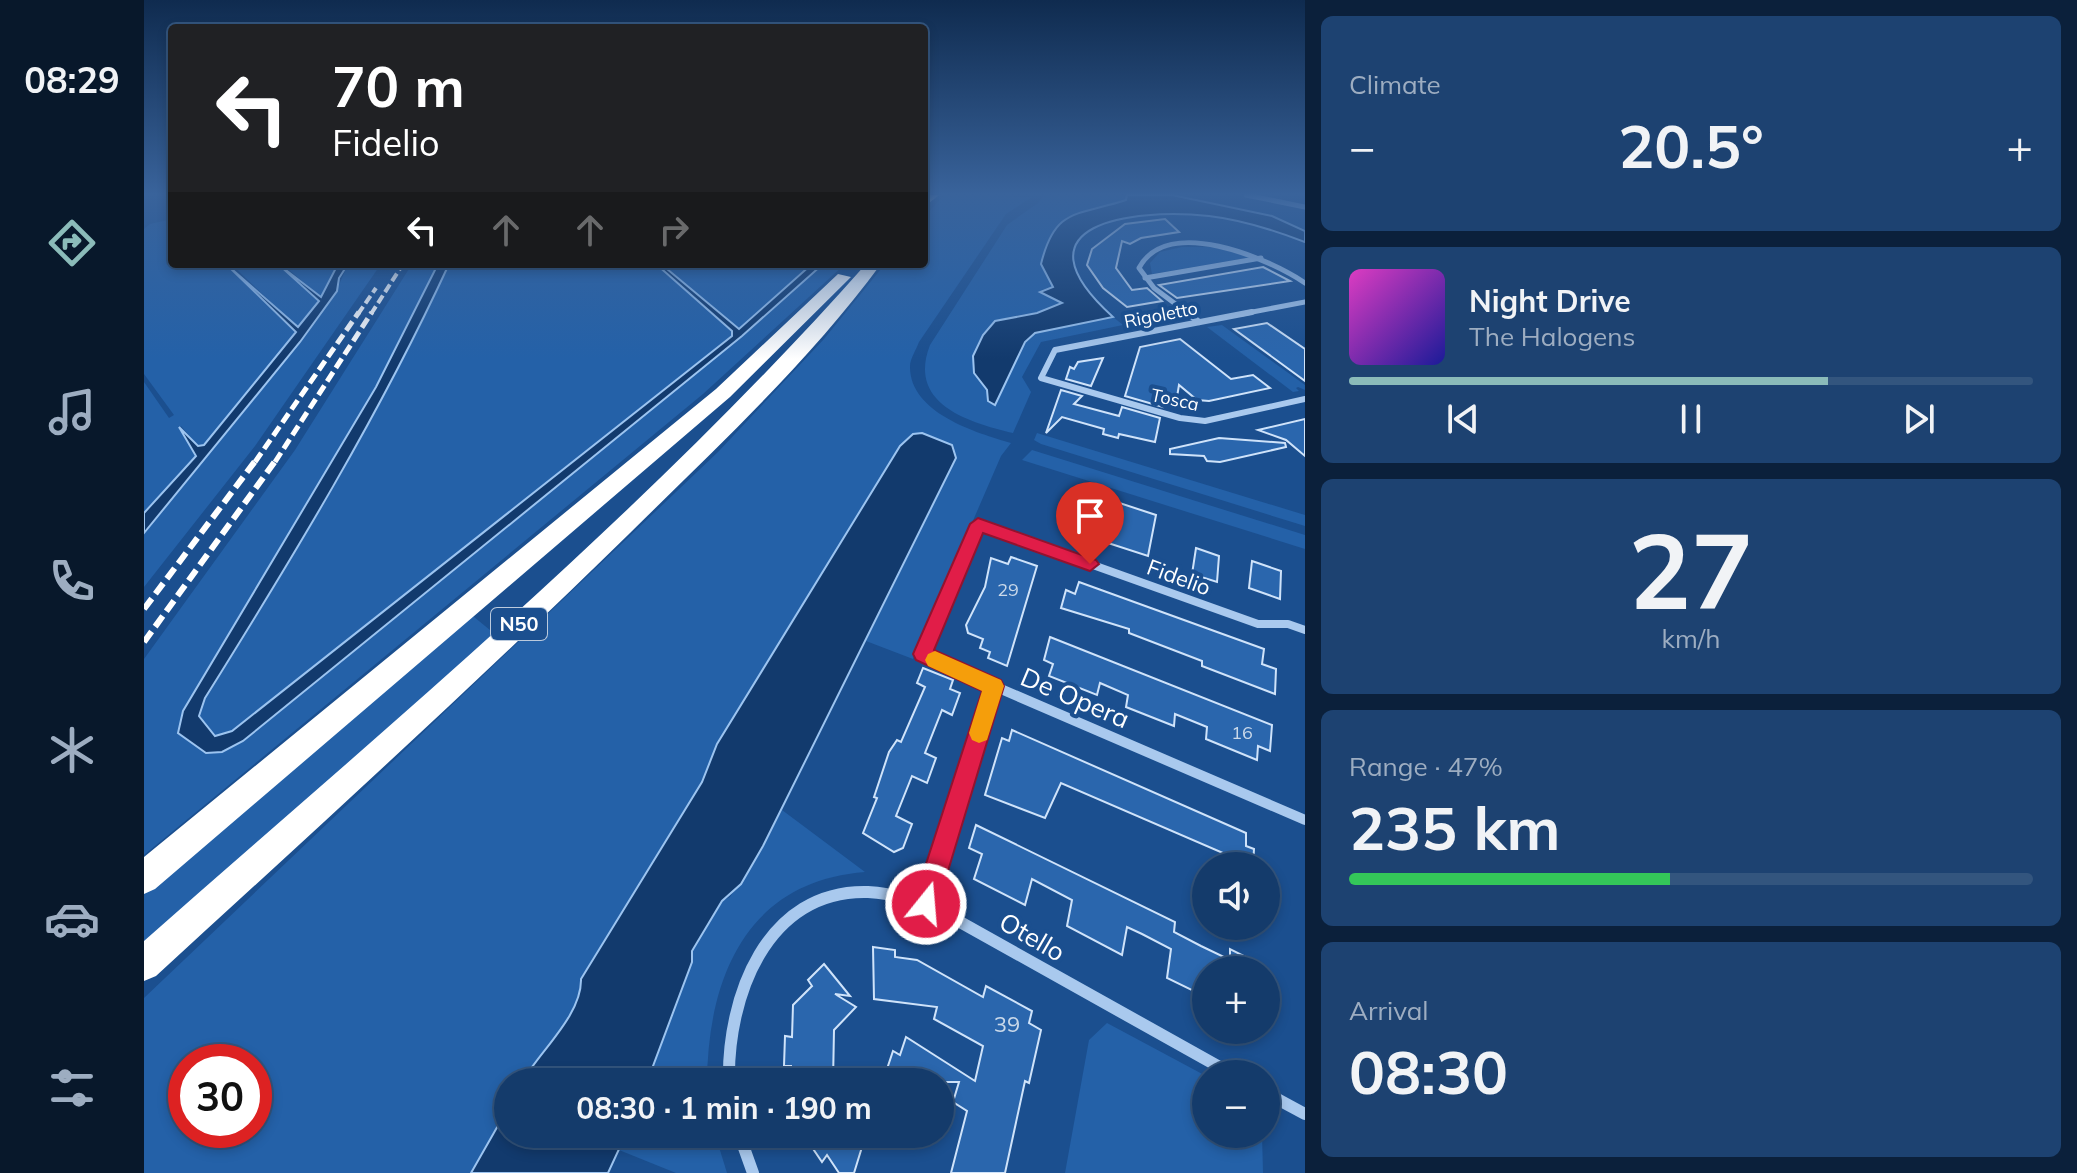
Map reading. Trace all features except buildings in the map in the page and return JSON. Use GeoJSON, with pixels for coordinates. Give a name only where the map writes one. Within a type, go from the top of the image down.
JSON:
{"type":"FeatureCollection","features":[{"type":"Feature","properties":{"kind":"highway","name":"N50"},"geometry":{"type":"LineString","coordinates":[[144,878],[723,393],[852,268]]}},
{"type":"Feature","properties":{"kind":"highway","name":"N50"},"geometry":{"type":"LineString","coordinates":[[144,964],[583,565],[740,412],[812,337],[871,268]]}},
{"type":"Feature","properties":{"kind":"street"},"geometry":{"type":"LineString","coordinates":[[1151,250],[1141,259],[1139,268],[1145,278],[1199,322]]}},
{"type":"Feature","properties":{"kind":"street"},"geometry":{"type":"LineString","coordinates":[[1231,250],[1262,258],[1305,283]]}},
{"type":"Feature","properties":{"kind":"street"},"geometry":{"type":"LineString","coordinates":[[1145,278],[1262,258]]}},
{"type":"Feature","properties":{"kind":"street","name":"Rigoletto"},"geometry":{"type":"LineString","coordinates":[[1041,378],[1055,350],[1305,302]]}},
{"type":"Feature","properties":{"kind":"street","name":"Tosca"},"geometry":{"type":"LineString","coordinates":[[1041,378],[1180,418],[1205,421],[1305,399]]}},
{"type":"Feature","properties":{"kind":"street","name":"Fidelio"},"geometry":{"type":"LineString","coordinates":[[994,686],[923,654],[978,524],[1258,624],[1288,624],[1305,630]]}},
{"type":"Feature","properties":{"kind":"street","name":"De Opera"},"geometry":{"type":"LineString","coordinates":[[926,904],[994,686],[1305,820]]}},
{"type":"Feature","properties":{"kind":"street","name":"Otello"},"geometry":{"type":"LineString","coordinates":[[729,1068],[728,1047],[741,988],[752,963],[778,929],[811,905],[848,893],[891,894],[926,904],[1207,1060]]}},
{"type":"Feature","properties":{"kind":"street"},"geometry":{"type":"LineString","coordinates":[[1280,1101],[1305,1114]]}},
{"type":"Feature","properties":{"kind":"street"},"geometry":{"type":"LineString","coordinates":[[744,1148],[753,1173]]}},
{"type":"Feature","properties":{"kind":"shaded area"},"geometry":{"type":"Polygon","coordinates":[[[144,250],[168,250],[168,268],[230,268],[296,332],[204,445],[198,446],[181,426],[179,429],[196,455],[144,513],[144,382],[169,418],[174,415],[144,374],[144,250]]]}},
{"type":"Feature","properties":{"kind":"shaded area"},"geometry":{"type":"Polygon","coordinates":[[[928,250],[982,250],[919,342],[910,366],[913,382],[933,408],[964,427],[1011,443],[1001,456],[913,659],[866,641],[956,458],[913,434],[900,446],[717,744],[702,782],[581,979],[579,993],[567,1020],[532,1068],[494,1068],[494,1133],[471,1173],[144,1173],[144,998],[718,452],[824,339],[882,268],[928,268],[928,250]]]}},
{"type":"Feature","properties":{"kind":"shaded area"},"geometry":{"type":"Polygon","coordinates":[[[991,250],[1045,250],[1041,264],[1053,287],[1041,290],[1062,303],[1003,319],[985,332],[976,351],[976,372],[995,404],[1025,342],[1035,333],[1113,317],[1123,325],[1041,342],[1022,377],[1031,392],[1013,433],[961,416],[934,396],[927,382],[925,365],[930,345],[991,250]]]}},
{"type":"Feature","properties":{"kind":"shaded area"},"geometry":{"type":"Polygon","coordinates":[[[1046,250],[1076,250],[1073,260],[1084,285],[1113,317],[1035,333],[1025,342],[995,405],[988,401],[987,390],[974,373],[973,356],[983,335],[995,321],[1037,313],[1062,303],[1040,292],[1053,287],[1041,264],[1046,250]]]}},
{"type":"Feature","properties":{"kind":"shaded area"},"geometry":{"type":"Polygon","coordinates":[[[1222,250],[1252,257],[1152,274],[1150,263],[1160,252],[1222,250]]]}},
{"type":"Feature","properties":{"kind":"shaded area"},"geometry":{"type":"Polygon","coordinates":[[[230,268],[298,327],[319,301],[282,268],[321,297],[336,268],[345,268],[339,278],[337,291],[300,342],[144,533],[144,513],[196,456],[179,427],[198,446],[204,445],[296,332],[230,268]]]}},
{"type":"Feature","properties":{"kind":"shaded area"},"geometry":{"type":"Polygon","coordinates":[[[235,268],[282,268],[319,301],[297,327],[235,268]]]}},
{"type":"Feature","properties":{"kind":"shaded area"},"geometry":{"type":"Polygon","coordinates":[[[287,268],[336,268],[321,297],[287,268]]]}},
{"type":"Feature","properties":{"kind":"shaded area"},"geometry":{"type":"Polygon","coordinates":[[[346,268],[378,268],[255,446],[144,587],[144,533],[300,342],[339,285],[346,268]]]}},
{"type":"Feature","properties":{"kind":"shaded area"},"geometry":{"type":"Polygon","coordinates":[[[409,268],[436,268],[376,387],[183,711],[206,753],[597,454],[818,268],[841,268],[703,394],[144,855],[144,659],[295,450],[409,268]]]}},
{"type":"Feature","properties":{"kind":"shaded area"},"geometry":{"type":"Polygon","coordinates":[[[436,268],[447,268],[364,431],[205,698],[199,716],[215,736],[232,731],[732,336],[732,331],[661,268],[666,268],[739,329],[808,268],[818,268],[742,336],[243,741],[222,752],[206,753],[178,733],[183,711],[376,387],[436,268]]]}},
{"type":"Feature","properties":{"kind":"shaded area"},"geometry":{"type":"Polygon","coordinates":[[[447,268],[661,268],[732,331],[732,335],[232,732],[215,736],[199,716],[205,698],[334,485],[447,268]]]}},
{"type":"Feature","properties":{"kind":"shaded area"},"geometry":{"type":"Polygon","coordinates":[[[666,268],[808,268],[739,329],[735,329],[666,268]]]}},
{"type":"Feature","properties":{"kind":"shaded area"},"geometry":{"type":"Polygon","coordinates":[[[1222,325],[1305,385],[1305,390],[1298,387],[1299,391],[1293,392],[1207,327],[1222,325]]]}},
{"type":"Feature","properties":{"kind":"shaded area"},"geometry":{"type":"Polygon","coordinates":[[[922,433],[952,445],[956,458],[763,846],[741,884],[722,901],[692,951],[692,962],[652,1068],[531,1068],[567,1020],[575,1006],[581,979],[702,782],[717,744],[900,446],[913,434],[922,433]]]}},
{"type":"Feature","properties":{"kind":"shaded area"},"geometry":{"type":"Polygon","coordinates":[[[1037,433],[1305,515],[1305,526],[1041,444],[1034,440],[1037,433]]]}},
{"type":"Feature","properties":{"kind":"shaded area"},"geometry":{"type":"Polygon","coordinates":[[[1032,450],[1305,535],[1305,549],[1022,460],[1032,450]]]}},
{"type":"Feature","properties":{"kind":"shaded area"},"geometry":{"type":"Polygon","coordinates":[[[468,612],[496,635],[144,948],[144,889],[468,612]]]}},
{"type":"Feature","properties":{"kind":"shaded area"},"geometry":{"type":"Polygon","coordinates":[[[782,810],[865,872],[824,879],[791,894],[763,915],[742,941],[726,972],[716,1006],[708,1068],[652,1068],[692,962],[692,951],[722,901],[730,897],[782,810]]]}},
{"type":"Feature","properties":{"kind":"shaded area"},"geometry":{"type":"Polygon","coordinates":[[[1107,1023],[1192,1069],[1192,1148],[1262,1148],[1263,1173],[1065,1173],[1089,1040],[1107,1023]]]}},
{"type":"Feature","properties":{"kind":"shaded area"},"geometry":{"type":"Polygon","coordinates":[[[494,1133],[494,1148],[620,1148],[608,1173],[471,1173],[494,1133]]]}},
{"type":"Feature","properties":{"kind":"shaded area"},"geometry":{"type":"Polygon","coordinates":[[[719,1148],[727,1173],[676,1173],[619,1150],[719,1148]]]}},
{"type":"Feature","properties":{"kind":"railway"},"geometry":{"type":"LineString","coordinates":[[371,314],[400,268]]}},
{"type":"Feature","properties":{"kind":"railway"},"geometry":{"type":"LineString","coordinates":[[358,314],[376,288]]}},
{"type":"Feature","properties":{"kind":"railway"},"geometry":{"type":"LineString","coordinates":[[255,462],[359,312]]}},
{"type":"Feature","properties":{"kind":"railway"},"geometry":{"type":"LineString","coordinates":[[275,462],[372,312]]}},
{"type":"Feature","properties":{"kind":"railway"},"geometry":{"type":"LineString","coordinates":[[144,609],[256,460]]}},
{"type":"Feature","properties":{"kind":"railway"},"geometry":{"type":"LineString","coordinates":[[144,642],[276,460]]}},
{"type":"Feature","properties":{"kind":"slow traffic"},"geometry":{"type":"LineString","coordinates":[[935,660],[994,686],[979,733]]}},
{"type":"Feature","properties":{"kind":"route"},"geometry":{"type":"LineString","coordinates":[[926,904],[994,686],[923,654],[978,524],[1090,564]]}}]}
